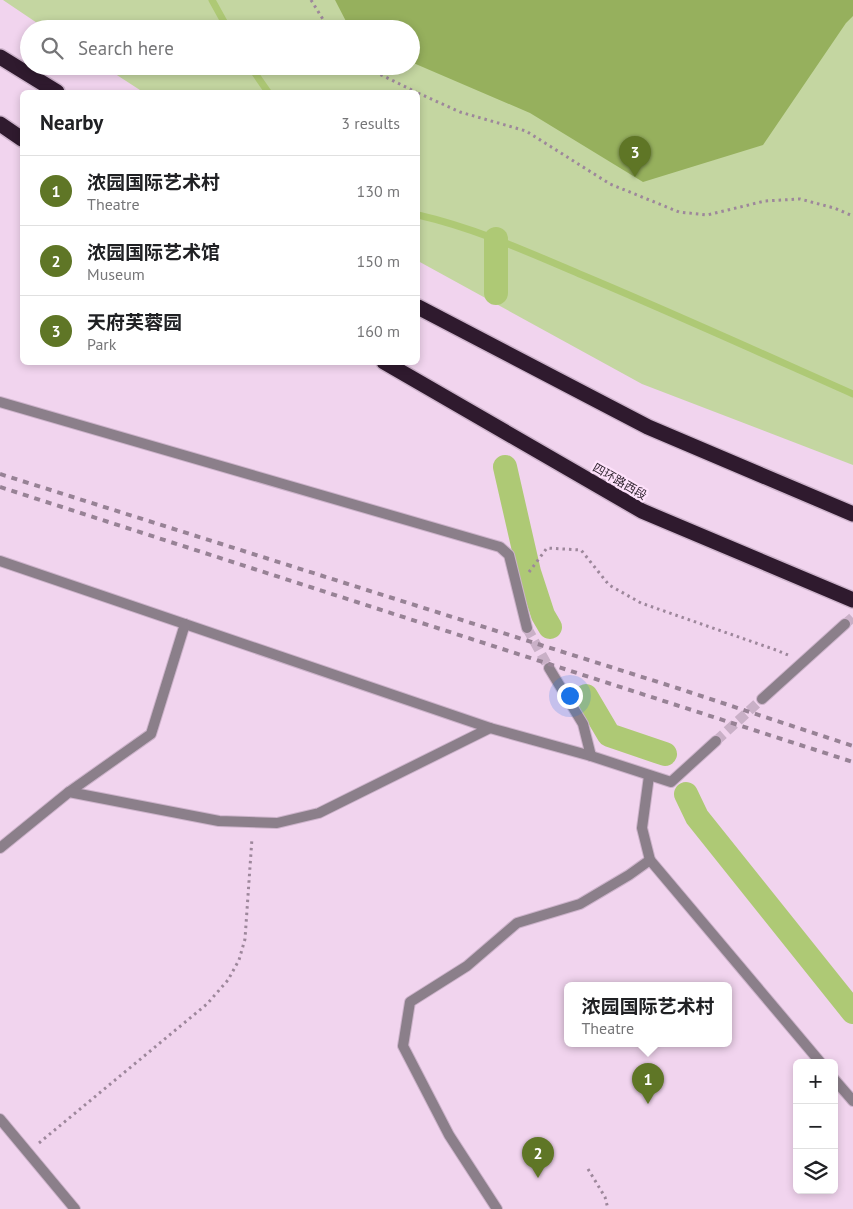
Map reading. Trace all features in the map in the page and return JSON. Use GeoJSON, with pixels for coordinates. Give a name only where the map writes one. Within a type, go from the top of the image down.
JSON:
{"type":"FeatureCollection","features":[{"type":"Feature","properties":{"kind":"highway"},"geometry":{"type":"LineString","coordinates":[[0,57],[20,69]]}},
{"type":"Feature","properties":{"kind":"highway"},"geometry":{"type":"LineString","coordinates":[[29,75],[54,90]]}},
{"type":"Feature","properties":{"kind":"highway"},"geometry":{"type":"LineString","coordinates":[[0,124],[20,138]]}},
{"type":"Feature","properties":{"kind":"highway"},"geometry":{"type":"LineString","coordinates":[[420,308],[648,427],[853,514]]}},
{"type":"Feature","properties":{"kind":"highway","name":"四环路西段"},"geometry":{"type":"LineString","coordinates":[[389,365],[642,511],[853,600]]}},
{"type":"Feature","properties":{"kind":"street"},"geometry":{"type":"LineString","coordinates":[[0,402],[500,547],[509,555],[527,628]]}},
{"type":"Feature","properties":{"kind":"street"},"geometry":{"type":"LineString","coordinates":[[0,561],[490,728],[591,756],[671,782],[716,741]]}},
{"type":"Feature","properties":{"kind":"street"},"geometry":{"type":"LineString","coordinates":[[0,848],[69,792],[151,734],[185,624]]}},
{"type":"Feature","properties":{"kind":"street"},"geometry":{"type":"LineString","coordinates":[[762,699],[845,624]]}},
{"type":"Feature","properties":{"kind":"street"},"geometry":{"type":"LineString","coordinates":[[549,668],[583,724],[591,756]]}},
{"type":"Feature","properties":{"kind":"street"},"geometry":{"type":"LineString","coordinates":[[69,792],[219,821],[277,823],[319,813],[490,728]]}},
{"type":"Feature","properties":{"kind":"street"},"geometry":{"type":"LineString","coordinates":[[649,776],[642,828],[650,860],[818,1059]]}},
{"type":"Feature","properties":{"kind":"street"},"geometry":{"type":"LineString","coordinates":[[497,1209],[450,1135],[403,1046],[410,1002],[467,966],[517,923],[580,904],[629,875],[650,860]]}},
{"type":"Feature","properties":{"kind":"street"},"geometry":{"type":"LineString","coordinates":[[838,1084],[853,1101]]}},
{"type":"Feature","properties":{"kind":"street"},"geometry":{"type":"LineString","coordinates":[[0,1119],[75,1209]]}},
{"type":"Feature","properties":{"kind":"path"},"geometry":{"type":"LineString","coordinates":[[311,0],[323,20]]}},
{"type":"Feature","properties":{"kind":"path"},"geometry":{"type":"LineString","coordinates":[[378,75],[410,90]]}},
{"type":"Feature","properties":{"kind":"path"},"geometry":{"type":"LineString","coordinates":[[420,94],[460,112],[526,131],[610,184],[679,212],[707,215],[766,201],[800,200],[834,208],[853,216]]}},
{"type":"Feature","properties":{"kind":"path"},"geometry":{"type":"LineString","coordinates":[[511,563],[529,572],[548,548],[581,550],[609,585],[641,603],[776,650],[802,663]]}},
{"type":"Feature","properties":{"kind":"path"},"geometry":{"type":"LineString","coordinates":[[28,1152],[207,1004],[228,980],[239,960],[246,939],[253,822]]}},
{"type":"Feature","properties":{"kind":"path"},"geometry":{"type":"LineString","coordinates":[[588,1169],[605,1197],[608,1209]]}},
{"type":"Feature","properties":{"kind":"green space"},"geometry":{"type":"Polygon","coordinates":[[[3,0],[853,0],[853,465],[642,384],[420,262],[420,90],[140,90],[117,75],[420,75],[420,20],[33,20],[3,0]]]}},
{"type":"Feature","properties":{"kind":"green space"},"geometry":{"type":"Polygon","coordinates":[[[335,0],[853,0],[853,16],[846,23],[763,145],[643,182],[530,113],[420,66],[420,20],[345,20],[335,0]]]}},
{"type":"Feature","properties":{"kind":"waterway"},"geometry":{"type":"LineString","coordinates":[[212,0],[223,20]]}},
{"type":"Feature","properties":{"kind":"waterway"},"geometry":{"type":"LineString","coordinates":[[256,75],[267,90]]}},
{"type":"Feature","properties":{"kind":"waterway"},"geometry":{"type":"LineString","coordinates":[[420,215],[439,220],[521,249],[853,394]]}},
{"type":"Feature","properties":{"kind":"waterway"},"geometry":{"type":"LineString","coordinates":[[496,239],[496,293]]}},
{"type":"Feature","properties":{"kind":"waterway"},"geometry":{"type":"LineString","coordinates":[[505,467],[529,572],[543,615],[550,627]]}},
{"type":"Feature","properties":{"kind":"waterway"},"geometry":{"type":"LineString","coordinates":[[586,696],[609,735],[665,754]]}},
{"type":"Feature","properties":{"kind":"waterway"},"geometry":{"type":"LineString","coordinates":[[686,794],[697,817],[853,1012]]}},
{"type":"Feature","properties":{"kind":"tunnel"},"geometry":{"type":"LineString","coordinates":[[845,624],[853,617]]}},
{"type":"Feature","properties":{"kind":"tunnel"},"geometry":{"type":"LineString","coordinates":[[527,628],[549,668]]}},
{"type":"Feature","properties":{"kind":"tunnel"},"geometry":{"type":"LineString","coordinates":[[716,741],[762,699]]}},
{"type":"Feature","properties":{"kind":"railway"},"geometry":{"type":"LineString","coordinates":[[0,474],[677,688],[853,746]]}},
{"type":"Feature","properties":{"kind":"railway"},"geometry":{"type":"LineString","coordinates":[[0,487],[853,762]]}},
{"type":"Feature","properties":{"kind":"place","name":"天府芙蓉园"},"geometry":{"type":"Point","coordinates":[635,177]}},
{"type":"Feature","properties":{"kind":"place","name":"浓园国际艺术村"},"geometry":{"type":"Point","coordinates":[648,1104]}},
{"type":"Feature","properties":{"kind":"place","name":"浓园国际艺术馆"},"geometry":{"type":"Point","coordinates":[538,1178]}}]}
